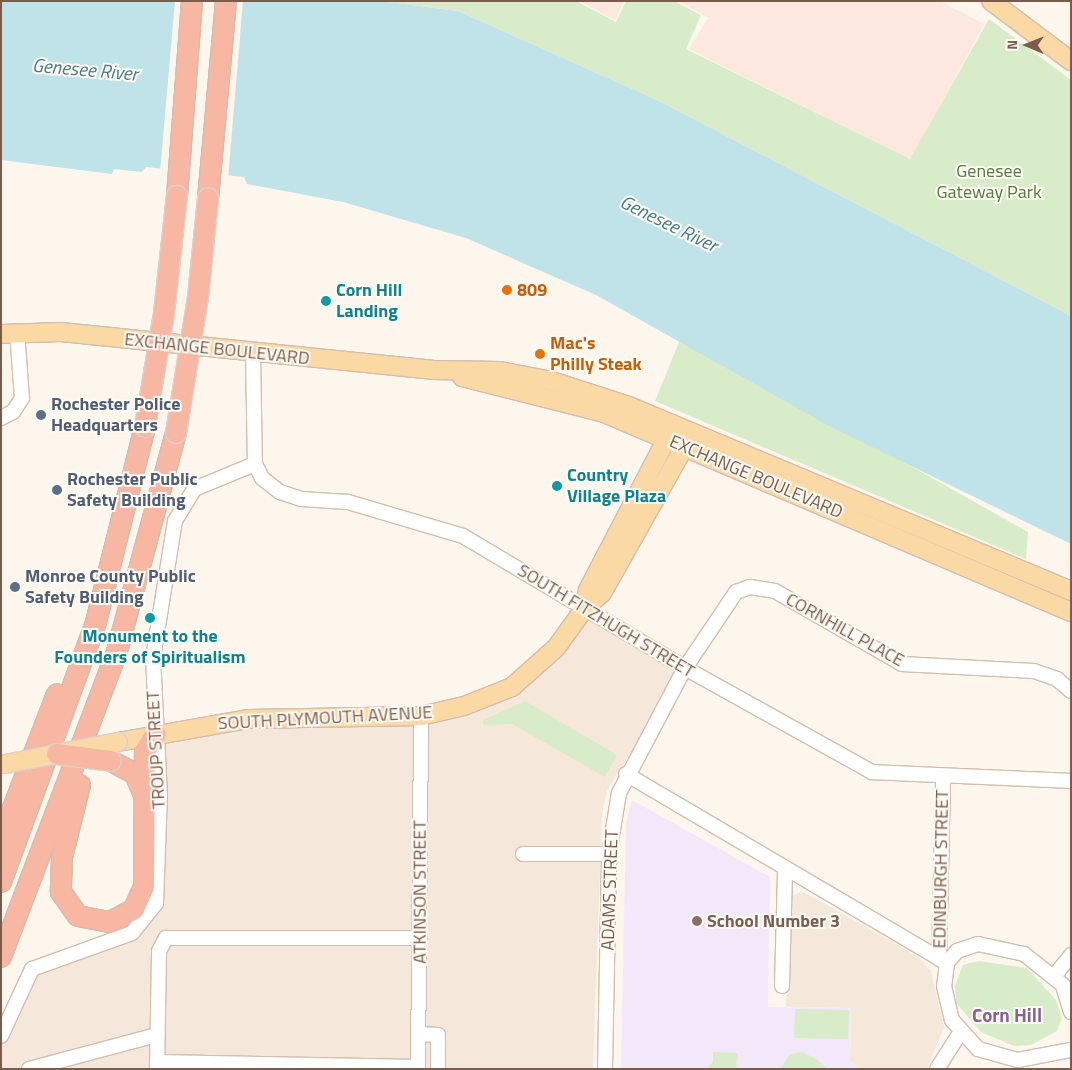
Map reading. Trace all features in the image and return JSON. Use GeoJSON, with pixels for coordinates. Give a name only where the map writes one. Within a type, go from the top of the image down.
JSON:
{"type":"FeatureCollection","features":[{"type":"Feature","properties":{"kind":"highway"},"geometry":{"type":"LineString","coordinates":[[1,882],[79,673],[121,527],[145,426],[170,262],[192,5]]}},
{"type":"Feature","properties":{"kind":"highway"},"geometry":{"type":"LineString","coordinates":[[156,734],[145,751],[145,882],[137,905],[110,922],[78,916],[63,897],[60,866],[110,674],[151,540],[176,432],[198,298],[225,7]]}},
{"type":"Feature","properties":{"kind":"highway"},"geometry":{"type":"LineString","coordinates":[[1,839],[121,527]]}},
{"type":"Feature","properties":{"kind":"highway"},"geometry":{"type":"LineString","coordinates":[[1,957],[110,674]]}},
{"type":"Feature","properties":{"kind":"highway"},"geometry":{"type":"LineString","coordinates":[[57,754],[111,761],[135,774],[146,810]]}},
{"type":"Feature","properties":{"kind":"main road"},"geometry":{"type":"LineString","coordinates":[[992,1],[1071,61]]}},
{"type":"Feature","properties":{"kind":"main road","name":"EXCHANGE BOULEVARD"},"geometry":{"type":"LineString","coordinates":[[9,333],[432,370],[494,370],[546,379],[671,432],[1071,612]]}},
{"type":"Feature","properties":{"kind":"main road","name":"SOUTH PLYMOUTH AVENUE"},"geometry":{"type":"LineString","coordinates":[[584,609],[590,584],[671,432]]}},
{"type":"Feature","properties":{"kind":"main road","name":"EXCHANGE BOULEVARD"},"geometry":{"type":"LineString","coordinates":[[689,440],[1071,591]]}},
{"type":"Feature","properties":{"kind":"main road","name":"SOUTH PLYMOUTH AVENUE"},"geometry":{"type":"LineString","coordinates":[[3,765],[156,734],[249,718],[421,716],[478,702],[512,688],[556,648],[584,609],[602,593],[689,440]]}},
{"type":"Feature","properties":{"kind":"street"},"geometry":{"type":"LineString","coordinates":[[1,418],[13,412],[22,398],[9,333]]}},
{"type":"Feature","properties":{"kind":"street"},"geometry":{"type":"LineString","coordinates":[[253,353],[256,464]]}},
{"type":"Feature","properties":{"kind":"street","name":"SOUTH FITZHUGH STREET"},"geometry":{"type":"LineString","coordinates":[[256,464],[262,478],[280,492],[301,499],[348,502],[462,536],[685,668],[859,766],[886,775],[1071,781]]}},
{"type":"Feature","properties":{"kind":"street","name":"TROUP STREET"},"geometry":{"type":"LineString","coordinates":[[1,1036],[32,969],[137,929],[153,909],[160,883],[154,650],[177,512],[200,485],[256,464]]}},
{"type":"Feature","properties":{"kind":"street","name":"CORNHILL PLACE"},"geometry":{"type":"LineString","coordinates":[[685,668],[730,598],[743,588],[759,587],[775,591],[902,664],[1034,671],[1057,679],[1071,692]]}},
{"type":"Feature","properties":{"kind":"street","name":"ADAMS STREET"},"geometry":{"type":"LineString","coordinates":[[605,1069],[609,854],[626,774],[685,668]]}},
{"type":"Feature","properties":{"kind":"street","name":"ATKINSON STREET"},"geometry":{"type":"LineString","coordinates":[[418,1068],[421,716]]}},
{"type":"Feature","properties":{"kind":"street"},"geometry":{"type":"LineString","coordinates":[[626,774],[943,961],[957,951],[988,944],[1024,954],[1055,975],[1063,985],[1071,1012]]}},
{"type":"Feature","properties":{"kind":"street","name":"EDINBURGH STREET"},"geometry":{"type":"LineString","coordinates":[[943,778],[943,961],[946,1003],[960,1033]]}},
{"type":"Feature","properties":{"kind":"street"},"geometry":{"type":"LineString","coordinates":[[523,854],[609,854]]}},
{"type":"Feature","properties":{"kind":"street"},"geometry":{"type":"LineString","coordinates":[[782,986],[785,869]]}},
{"type":"Feature","properties":{"kind":"street"},"geometry":{"type":"LineString","coordinates":[[418,1068],[157,1065],[159,950],[163,940],[172,936],[420,938]]}},
{"type":"Feature","properties":{"kind":"street"},"geometry":{"type":"LineString","coordinates":[[1055,975],[1071,956]]}},
{"type":"Feature","properties":{"kind":"street"},"geometry":{"type":"LineString","coordinates":[[937,1069],[960,1033],[978,1049],[1007,1059],[1071,1050]]}},
{"type":"Feature","properties":{"kind":"street"},"geometry":{"type":"LineString","coordinates":[[418,1034],[438,1034],[438,1069]]}},
{"type":"Feature","properties":{"kind":"street"},"geometry":{"type":"LineString","coordinates":[[28,1069],[158,1035]]}},
{"type":"Feature","properties":{"kind":"shaded area"},"geometry":{"type":"Polygon","coordinates":[[[579,1],[624,1],[615,20],[579,1]]]}},
{"type":"Feature","properties":{"kind":"shaded area"},"geometry":{"type":"Polygon","coordinates":[[[678,1],[940,1],[984,24],[911,160],[689,49],[708,18],[678,1]]]}},
{"type":"Feature","properties":{"kind":"shaded area"},"geometry":{"type":"Polygon","coordinates":[[[584,609],[685,668],[607,790],[602,814],[593,1069],[1,1069],[1,1040],[26,977],[116,939],[153,909],[156,734],[421,716],[500,694],[584,609]]]}},
{"type":"Feature","properties":{"kind":"shaded area","name":"School Number 3"},"geometry":{"type":"Polygon","coordinates":[[[632,800],[770,877],[768,1007],[851,1008],[850,1061],[860,1069],[621,1069],[626,822],[632,800]]]}},
{"type":"Feature","properties":{"kind":"shaded area"},"geometry":{"type":"Polygon","coordinates":[[[802,891],[917,956],[931,971],[944,1027],[927,1069],[860,1069],[850,1061],[851,1008],[786,1007],[789,908],[793,896],[802,891]]]}},
{"type":"Feature","properties":{"kind":"green space","name":"Genesee Gateway Park"},"geometry":{"type":"Polygon","coordinates":[[[381,1],[576,1],[616,22],[626,1],[674,1],[701,15],[686,49],[910,159],[989,19],[1071,80],[1071,316],[659,101],[458,11],[381,1]]]}},
{"type":"Feature","properties":{"kind":"green space"},"geometry":{"type":"Polygon","coordinates":[[[681,337],[1028,532],[1026,559],[655,401],[681,337]]]}},
{"type":"Feature","properties":{"kind":"green space"},"geometry":{"type":"Polygon","coordinates":[[[525,701],[617,755],[605,777],[512,724],[483,725],[483,720],[525,701]]]}},
{"type":"Feature","properties":{"kind":"green space"},"geometry":{"type":"Polygon","coordinates":[[[979,961],[1027,968],[1056,1000],[1062,1018],[1057,1031],[1031,1045],[1014,1046],[981,1032],[956,1003],[955,986],[963,965],[979,961]]]}},
{"type":"Feature","properties":{"kind":"green space"},"geometry":{"type":"Polygon","coordinates":[[[795,1009],[849,1010],[848,1039],[794,1038],[795,1009]]]}},
{"type":"Feature","properties":{"kind":"green space"},"geometry":{"type":"Polygon","coordinates":[[[713,1052],[738,1053],[736,1069],[705,1069],[713,1062],[713,1052]]]}},
{"type":"Feature","properties":{"kind":"green space"},"geometry":{"type":"Polygon","coordinates":[[[802,1052],[818,1060],[827,1069],[780,1069],[790,1054],[802,1052]]]}},
{"type":"Feature","properties":{"kind":"water","name":"Genesee River"},"geometry":{"type":"Polygon","coordinates":[[[1,1],[381,1],[458,11],[659,101],[1071,316],[1071,544],[831,427],[596,295],[466,238],[343,202],[247,184],[244,177],[146,167],[142,172],[114,169],[112,174],[1,160],[1,1]]]}},
{"type":"Feature","properties":{"kind":"pier"},"geometry":{"type":"Polygon","coordinates":[[[175,1],[243,1],[228,179],[160,172],[175,1]]]}},
{"type":"Feature","properties":{"kind":"place","name":"809"},"geometry":{"type":"Point","coordinates":[507,290]}},
{"type":"Feature","properties":{"kind":"place","name":"Corn Hill Landing"},"geometry":{"type":"Point","coordinates":[326,301]}},
{"type":"Feature","properties":{"kind":"place","name":"Mac's Philly Steak"},"geometry":{"type":"Point","coordinates":[540,354]}},
{"type":"Feature","properties":{"kind":"place","name":"Rochester Police Headquarters"},"geometry":{"type":"Point","coordinates":[41,415]}},
{"type":"Feature","properties":{"kind":"place","name":"Country Village Plaza"},"geometry":{"type":"Point","coordinates":[557,486]}},
{"type":"Feature","properties":{"kind":"place","name":"Rochester Public Safety Building"},"geometry":{"type":"Point","coordinates":[57,490]}},
{"type":"Feature","properties":{"kind":"place","name":"Monroe County Public Safety Building"},"geometry":{"type":"Point","coordinates":[15,587]}},
{"type":"Feature","properties":{"kind":"place","name":"Monument to the Founders of Spiritualism"},"geometry":{"type":"Point","coordinates":[150,618]}},
{"type":"Feature","properties":{"kind":"place","name":"School Number 3"},"geometry":{"type":"Point","coordinates":[697,921]}},
{"type":"Feature","properties":{"kind":"district","name":"Corn Hill"},"geometry":{"type":"Point","coordinates":[1007,1015]}}]}
